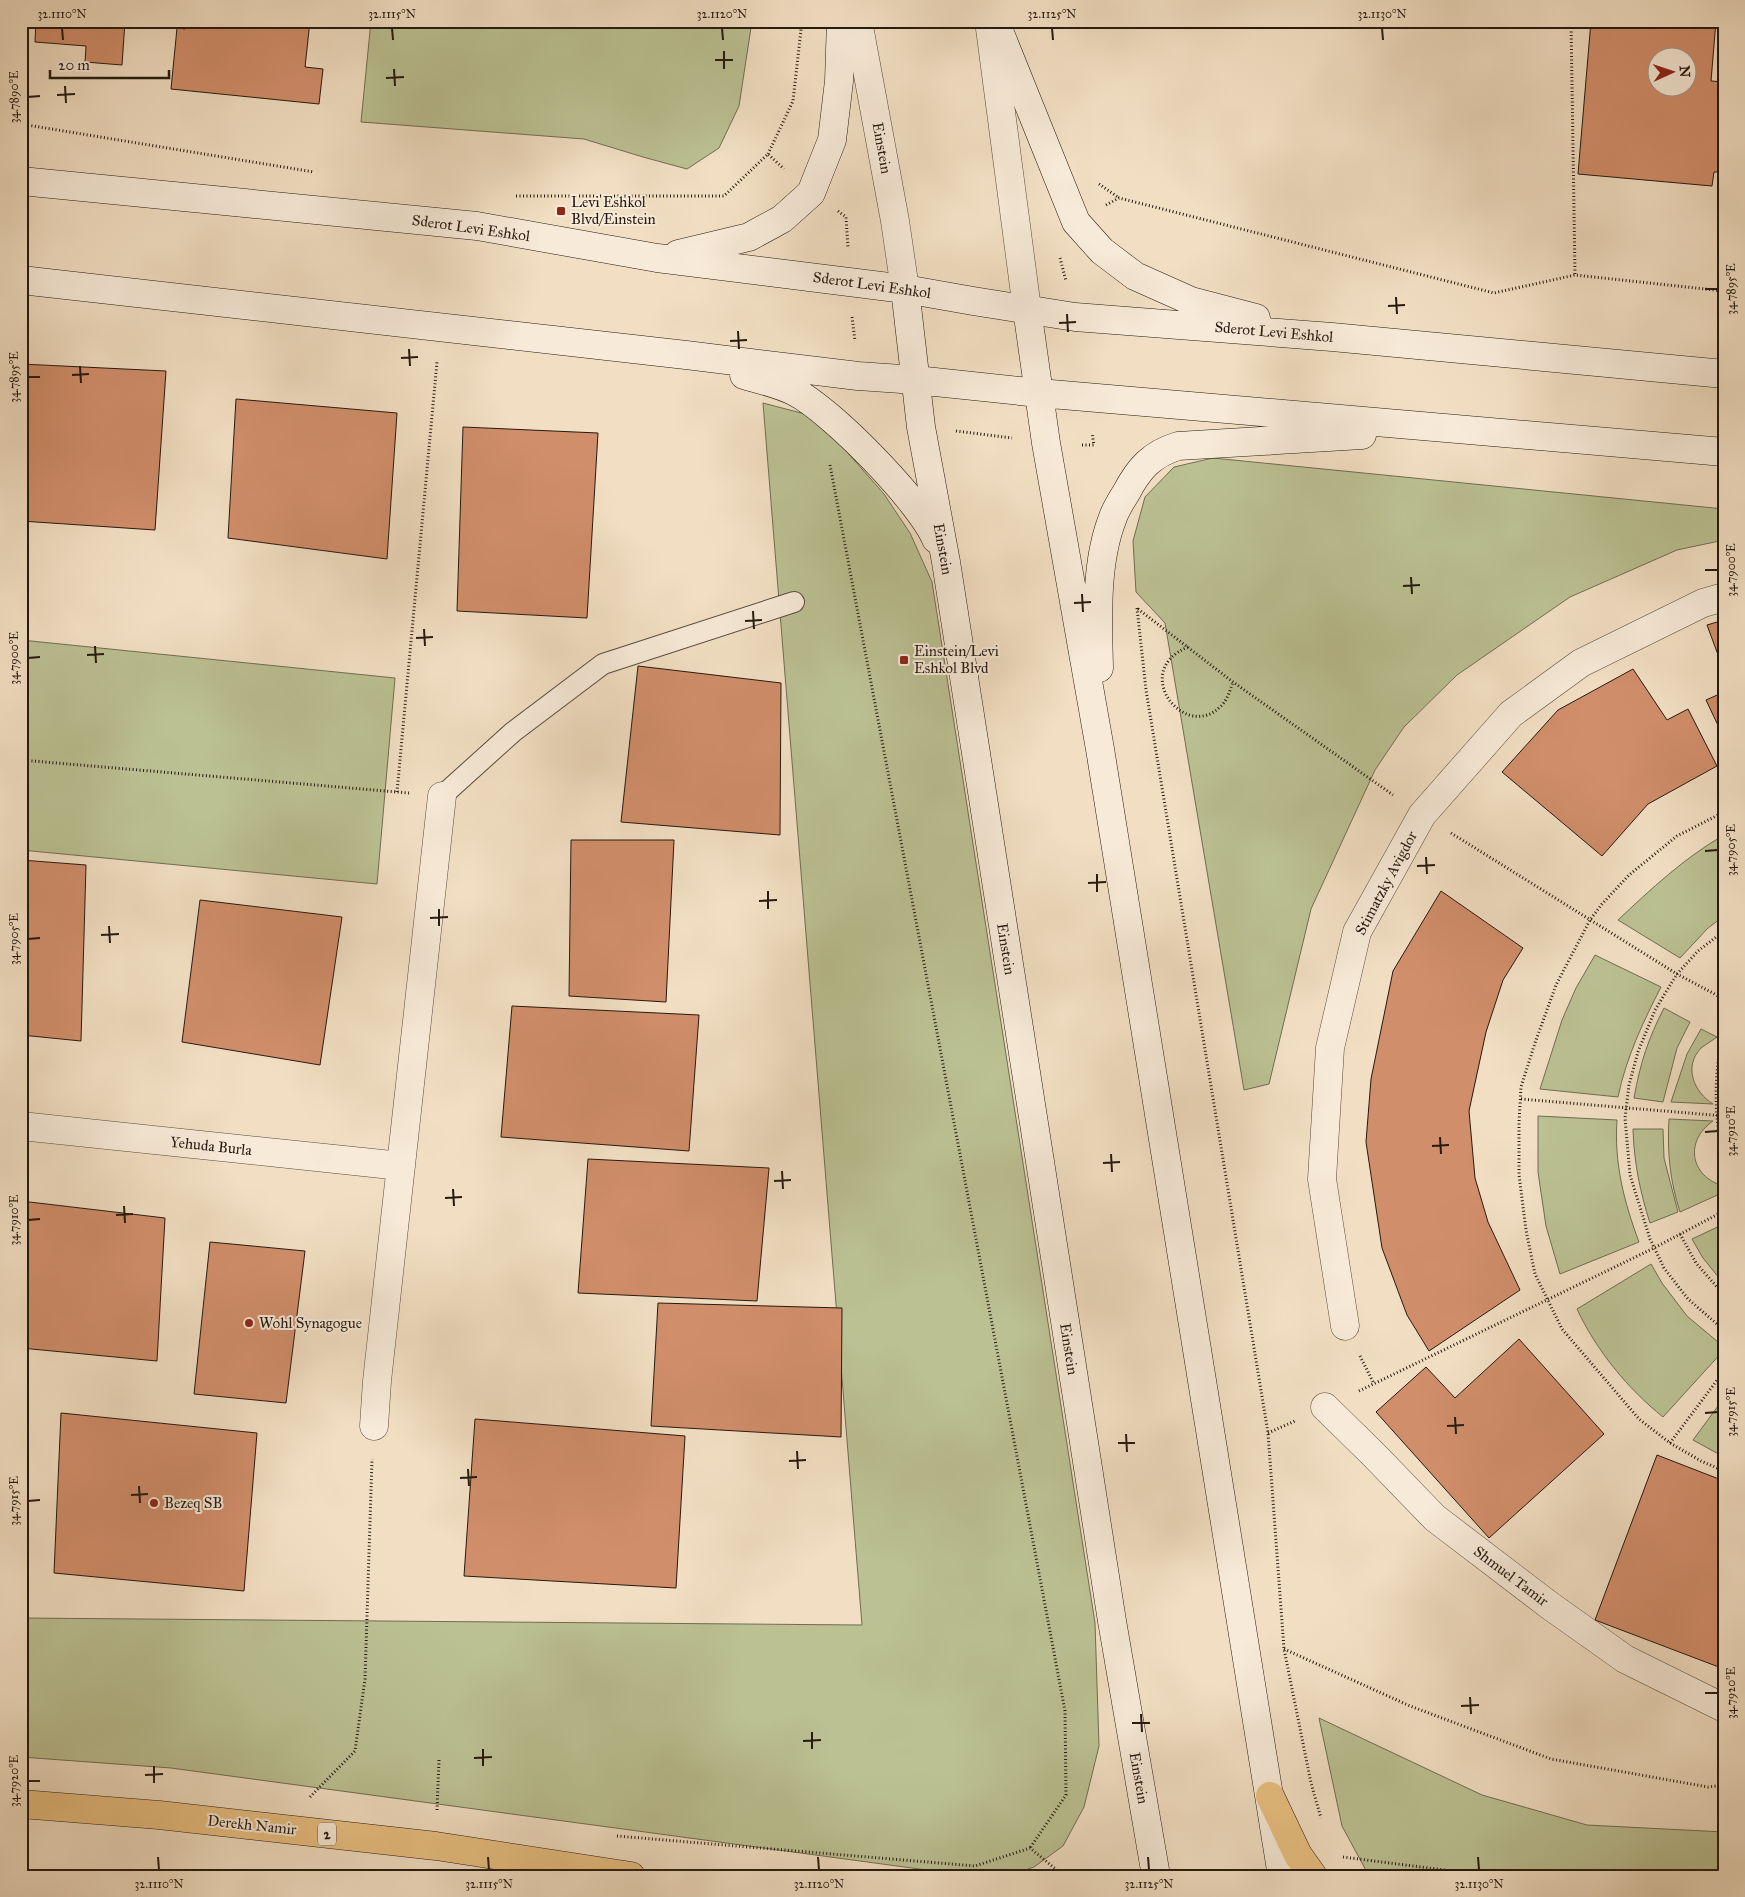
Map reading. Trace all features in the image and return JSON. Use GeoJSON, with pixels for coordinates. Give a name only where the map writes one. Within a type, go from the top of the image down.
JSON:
{"type":"FeatureCollection","features":[{"type":"Feature","properties":{"kind":"highway"},"geometry":{"type":"LineString","coordinates":[[1270,1796],[1298,1855],[1313,1876]]}},
{"type":"Feature","properties":{"kind":"highway","name":"Derekh Namir"},"geometry":{"type":"LineString","coordinates":[[21,1804],[159,1815],[436,1846],[630,1876]]}},
{"type":"Feature","properties":{"kind":"street"},"geometry":{"type":"LineString","coordinates":[[657,258],[749,237],[782,219],[811,193],[832,140],[839,81],[841,21]]}},
{"type":"Feature","properties":{"kind":"street","name":"Einstein"},"geometry":{"type":"LineString","coordinates":[[858,21],[895,221],[921,426],[946,562],[1110,1611],[1156,1876]]}},
{"type":"Feature","properties":{"kind":"street"},"geometry":{"type":"LineString","coordinates":[[989,21],[1046,443],[1100,749],[1282,1876]]}},
{"type":"Feature","properties":{"kind":"street"},"geometry":{"type":"LineString","coordinates":[[995,21],[1076,222],[1102,251],[1135,276],[1191,301],[1332,337]]}},
{"type":"Feature","properties":{"kind":"street","name":"Sderot Levi Eshkol"},"geometry":{"type":"LineString","coordinates":[[21,181],[477,226],[657,258],[849,281],[1075,317],[1332,337],[1724,374]]}},
{"type":"Feature","properties":{"kind":"street"},"geometry":{"type":"LineString","coordinates":[[21,280],[858,376],[1724,452]]}},
{"type":"Feature","properties":{"kind":"street"},"geometry":{"type":"LineString","coordinates":[[686,355],[794,391],[810,401],[857,443],[917,508],[934,535],[946,562]]}},
{"type":"Feature","properties":{"kind":"street"},"geometry":{"type":"LineString","coordinates":[[1100,749],[1098,627],[1101,562],[1112,519],[1132,482],[1144,465],[1162,451],[1178,446],[1460,430]]}},
{"type":"Feature","properties":{"kind":"street","name":"Stimatzky Avigdor"},"geometry":{"type":"LineString","coordinates":[[1345,1326],[1322,1179],[1330,1048],[1357,932],[1422,815],[1510,714],[1581,663],[1703,603],[1724,597]]}},
{"type":"Feature","properties":{"kind":"street"},"geometry":{"type":"LineString","coordinates":[[374,1426],[442,796]]}},
{"type":"Feature","properties":{"kind":"street","name":"Yehuda Burla"},"geometry":{"type":"LineString","coordinates":[[21,1126],[401,1166]]}},
{"type":"Feature","properties":{"kind":"street","name":"Shmuel Tamir"},"geometry":{"type":"LineString","coordinates":[[1325,1407],[1434,1518],[1549,1605],[1625,1659],[1724,1708]]}},
{"type":"Feature","properties":{"kind":"lane"},"geometry":{"type":"LineString","coordinates":[[442,796],[513,732],[602,664],[794,602]]}},
{"type":"Feature","properties":{"kind":"path"},"geometry":{"type":"LineString","coordinates":[[514,196],[724,196],[768,154],[793,101],[802,21]]}},
{"type":"Feature","properties":{"kind":"path"},"geometry":{"type":"LineString","coordinates":[[1571,21],[1575,275]]}},
{"type":"Feature","properties":{"kind":"path"},"geometry":{"type":"LineString","coordinates":[[21,124],[316,173]]}},
{"type":"Feature","properties":{"kind":"path"},"geometry":{"type":"LineString","coordinates":[[768,154],[811,193],[846,217],[849,281],[858,376]]}},
{"type":"Feature","properties":{"kind":"path"},"geometry":{"type":"LineString","coordinates":[[1076,222],[1119,198],[1494,293],[1575,275],[1724,291]]}},
{"type":"Feature","properties":{"kind":"path"},"geometry":{"type":"LineString","coordinates":[[397,792],[440,328]]}},
{"type":"Feature","properties":{"kind":"path"},"geometry":{"type":"LineString","coordinates":[[921,426],[1046,443],[1094,445]]}},
{"type":"Feature","properties":{"kind":"path"},"geometry":{"type":"LineString","coordinates":[[857,443],[830,464],[1065,1711],[1066,1795],[1030,1848]]}},
{"type":"Feature","properties":{"kind":"path"},"geometry":{"type":"LineString","coordinates":[[1137,608],[1146,690],[1268,1433],[1284,1649],[1311,1783],[1322,1819]]}},
{"type":"Feature","properties":{"kind":"path"},"geometry":{"type":"LineString","coordinates":[[1188,647],[1177,652],[1169,660],[1164,670],[1162,681],[1164,693],[1170,703],[1178,710],[1189,715],[1200,716],[1212,713],[1228,697],[1233,682]]}},
{"type":"Feature","properties":{"kind":"path"},"geometry":{"type":"LineString","coordinates":[[21,760],[442,796]]}},
{"type":"Feature","properties":{"kind":"path"},"geometry":{"type":"LineString","coordinates":[[1724,812],[1677,836],[1629,875],[1590,920],[1556,985],[1532,1052],[1522,1087],[1520,1175],[1525,1221],[1535,1274],[1562,1329],[1638,1420],[1701,1461],[1724,1471]]}},
{"type":"Feature","properties":{"kind":"path"},"geometry":{"type":"LineString","coordinates":[[1724,931],[1698,951],[1677,974],[1655,1010],[1638,1052],[1629,1085],[1625,1118],[1630,1174],[1654,1248],[1664,1268],[1688,1299],[1724,1330]]}},
{"type":"Feature","properties":{"kind":"path"},"geometry":{"type":"LineString","coordinates":[[1724,1028],[1717,1072],[1717,1116],[1720,1144],[1724,1159]]}},
{"type":"Feature","properties":{"kind":"path"},"geometry":{"type":"LineString","coordinates":[[1521,1099],[1724,1116]]}},
{"type":"Feature","properties":{"kind":"path"},"geometry":{"type":"LineString","coordinates":[[1268,1433],[1654,1248],[1724,1210]]}},
{"type":"Feature","properties":{"kind":"path"},"geometry":{"type":"LineString","coordinates":[[1680,1234],[1696,1263],[1724,1295]]}},
{"type":"Feature","properties":{"kind":"path"},"geometry":{"type":"LineString","coordinates":[[1670,1442],[1724,1371]]}},
{"type":"Feature","properties":{"kind":"path"},"geometry":{"type":"LineString","coordinates":[[280,1828],[355,1751],[365,1680],[369,1520],[374,1426]]}},
{"type":"Feature","properties":{"kind":"path"},"geometry":{"type":"LineString","coordinates":[[1284,1649],[1410,1706],[1551,1759],[1708,1787],[1724,1784]]}},
{"type":"Feature","properties":{"kind":"path"},"geometry":{"type":"LineString","coordinates":[[436,1846],[439,1760]]}},
{"type":"Feature","properties":{"kind":"path"},"geometry":{"type":"LineString","coordinates":[[1343,1857],[1491,1876]]}},
{"type":"Feature","properties":{"kind":"green space"},"geometry":{"type":"Polygon","coordinates":[[[371,21],[752,21],[739,106],[719,148],[687,169],[584,139],[361,122],[371,21]]]}},
{"type":"Feature","properties":{"kind":"green space"},"geometry":{"type":"Polygon","coordinates":[[[763,403],[805,414],[833,436],[884,494],[910,533],[932,582],[1095,1623],[1099,1746],[1084,1807],[1063,1846],[1034,1867],[1008,1876],[971,1876],[171,1768],[21,1757],[21,1618],[862,1625],[763,403]]]}},
{"type":"Feature","properties":{"kind":"green space"},"geometry":{"type":"Polygon","coordinates":[[[1213,458],[1724,509],[1724,540],[1677,550],[1570,597],[1457,675],[1404,727],[1375,770],[1311,909],[1269,1084],[1244,1090],[1165,623],[1136,592],[1133,541],[1145,497],[1174,467],[1213,458]]]}},
{"type":"Feature","properties":{"kind":"green space"},"geometry":{"type":"Polygon","coordinates":[[[21,640],[395,678],[377,884],[21,850],[21,640]]]}},
{"type":"Feature","properties":{"kind":"green space"},"geometry":{"type":"Polygon","coordinates":[[[1724,835],[1724,916],[1708,928],[1680,958],[1618,920],[1682,864],[1724,835]]]}},
{"type":"Feature","properties":{"kind":"green space"},"geometry":{"type":"Polygon","coordinates":[[[1595,955],[1661,987],[1636,1040],[1618,1097],[1540,1089],[1562,1020],[1576,988],[1595,955]]]}},
{"type":"Feature","properties":{"kind":"green space"},"geometry":{"type":"Polygon","coordinates":[[[1664,1008],[1690,1022],[1677,1048],[1663,1102],[1634,1098],[1645,1052],[1664,1008]]]}},
{"type":"Feature","properties":{"kind":"green space"},"geometry":{"type":"Polygon","coordinates":[[[1701,1029],[1717,1037],[1701,1048],[1696,1055],[1692,1071],[1693,1079],[1701,1093],[1713,1104],[1671,1102],[1687,1054],[1701,1029]]]}},
{"type":"Feature","properties":{"kind":"green space"},"geometry":{"type":"Polygon","coordinates":[[[1538,1116],[1617,1120],[1617,1152],[1621,1182],[1639,1242],[1560,1274],[1546,1226],[1538,1172],[1538,1116]]]}},
{"type":"Feature","properties":{"kind":"green space"},"geometry":{"type":"Polygon","coordinates":[[[1669,1119],[1713,1121],[1698,1138],[1695,1158],[1698,1167],[1704,1175],[1724,1186],[1724,1192],[1680,1212],[1670,1166],[1668,1143],[1669,1119]]]}},
{"type":"Feature","properties":{"kind":"green space"},"geometry":{"type":"Polygon","coordinates":[[[1633,1129],[1663,1129],[1664,1158],[1678,1212],[1650,1223],[1638,1177],[1633,1129]]]}},
{"type":"Feature","properties":{"kind":"green space"},"geometry":{"type":"Polygon","coordinates":[[[1724,1224],[1724,1284],[1703,1258],[1692,1239],[1724,1224]]]}},
{"type":"Feature","properties":{"kind":"green space"},"geometry":{"type":"Polygon","coordinates":[[[1651,1264],[1662,1283],[1687,1316],[1724,1347],[1724,1350],[1663,1417],[1637,1394],[1614,1368],[1603,1354],[1577,1309],[1651,1264]]]}},
{"type":"Feature","properties":{"kind":"green space"},"geometry":{"type":"Polygon","coordinates":[[[1724,1398],[1724,1457],[1693,1440],[1724,1398]]]}},
{"type":"Feature","properties":{"kind":"green space"},"geometry":{"type":"Polygon","coordinates":[[[1319,1718],[1482,1795],[1587,1825],[1724,1832],[1724,1876],[1369,1876],[1342,1826],[1319,1718]]]}},
{"type":"Feature","properties":{"kind":"building"},"geometry":{"type":"Polygon","coordinates":[[[36,21],[125,21],[122,65],[85,62],[86,46],[35,42],[36,21]]]}},
{"type":"Feature","properties":{"kind":"building"},"geometry":{"type":"Polygon","coordinates":[[[186,21],[310,21],[305,67],[323,69],[319,104],[171,89],[177,28],[185,29],[186,21]]]}},
{"type":"Feature","properties":{"kind":"building"},"geometry":{"type":"Polygon","coordinates":[[[1591,21],[1716,21],[1711,81],[1724,82],[1724,172],[1714,172],[1712,186],[1578,174],[1591,21]]]}},
{"type":"Feature","properties":{"kind":"building"},"geometry":{"type":"Polygon","coordinates":[[[21,364],[166,371],[155,530],[21,521],[21,364]]]}},
{"type":"Feature","properties":{"kind":"building"},"geometry":{"type":"Polygon","coordinates":[[[236,399],[397,413],[387,559],[228,538],[236,399]]]}},
{"type":"Feature","properties":{"kind":"building"},"geometry":{"type":"Polygon","coordinates":[[[463,427],[598,433],[587,618],[457,611],[463,427]]]}},
{"type":"Feature","properties":{"kind":"building"},"geometry":{"type":"Polygon","coordinates":[[[1724,620],[1724,671],[1707,625],[1724,620]]]}},
{"type":"Feature","properties":{"kind":"building"},"geometry":{"type":"Polygon","coordinates":[[[638,666],[781,683],[780,835],[621,822],[638,666]]]}},
{"type":"Feature","properties":{"kind":"building"},"geometry":{"type":"Polygon","coordinates":[[[1633,669],[1667,720],[1688,709],[1717,766],[1648,804],[1602,856],[1502,772],[1558,710],[1633,669]]]}},
{"type":"Feature","properties":{"kind":"building"},"geometry":{"type":"Polygon","coordinates":[[[1724,692],[1724,738],[1706,700],[1724,692]]]}},
{"type":"Feature","properties":{"kind":"building"},"geometry":{"type":"Polygon","coordinates":[[[571,840],[674,840],[666,1002],[569,996],[571,840]]]}},
{"type":"Feature","properties":{"kind":"building"},"geometry":{"type":"Polygon","coordinates":[[[21,860],[86,865],[81,1041],[21,1035],[21,860]]]}},
{"type":"Feature","properties":{"kind":"building"},"geometry":{"type":"Polygon","coordinates":[[[1441,891],[1523,948],[1503,980],[1486,1032],[1469,1111],[1475,1178],[1488,1222],[1520,1290],[1429,1351],[1407,1315],[1382,1248],[1366,1142],[1371,1079],[1393,971],[1441,891]]]}},
{"type":"Feature","properties":{"kind":"building"},"geometry":{"type":"Polygon","coordinates":[[[200,900],[342,917],[320,1065],[182,1042],[200,900]]]}},
{"type":"Feature","properties":{"kind":"building"},"geometry":{"type":"Polygon","coordinates":[[[512,1006],[699,1015],[689,1151],[501,1137],[512,1006]]]}},
{"type":"Feature","properties":{"kind":"building"},"geometry":{"type":"Polygon","coordinates":[[[588,1159],[769,1168],[757,1301],[578,1293],[588,1159]]]}},
{"type":"Feature","properties":{"kind":"building"},"geometry":{"type":"Polygon","coordinates":[[[21,1201],[165,1218],[157,1361],[21,1348],[21,1201]]]}},
{"type":"Feature","properties":{"kind":"building","name":"Wohl Synagogue"},"geometry":{"type":"Polygon","coordinates":[[[210,1242],[305,1251],[286,1403],[194,1394],[210,1242]]]}},
{"type":"Feature","properties":{"kind":"building"},"geometry":{"type":"Polygon","coordinates":[[[658,1303],[842,1308],[841,1437],[651,1426],[658,1303]]]}},
{"type":"Feature","properties":{"kind":"building"},"geometry":{"type":"Polygon","coordinates":[[[1519,1339],[1604,1434],[1489,1538],[1376,1412],[1426,1367],[1455,1398],[1519,1339]]]}},
{"type":"Feature","properties":{"kind":"building","name":"Bezeq SB"},"geometry":{"type":"Polygon","coordinates":[[[61,1413],[257,1433],[244,1591],[54,1573],[61,1413]]]}},
{"type":"Feature","properties":{"kind":"building"},"geometry":{"type":"Polygon","coordinates":[[[475,1419],[685,1436],[676,1588],[464,1576],[475,1419]]]}},
{"type":"Feature","properties":{"kind":"building"},"geometry":{"type":"Polygon","coordinates":[[[1657,1455],[1724,1481],[1724,1669],[1595,1620],[1657,1455]]]}},
{"type":"Feature","properties":{"kind":"place","name":"Levi Eshkol Blvd/Einstein"},"geometry":{"type":"Point","coordinates":[561,211]}},
{"type":"Feature","properties":{"kind":"place","name":"Einstein/Levi Eshkol Blvd"},"geometry":{"type":"Point","coordinates":[904,660]}},
{"type":"Feature","properties":{"kind":"place","name":"Wohl Synagogue"},"geometry":{"type":"Point","coordinates":[249,1323]}},
{"type":"Feature","properties":{"kind":"place","name":"Bezeq SB"},"geometry":{"type":"Point","coordinates":[154,1503]}}]}
